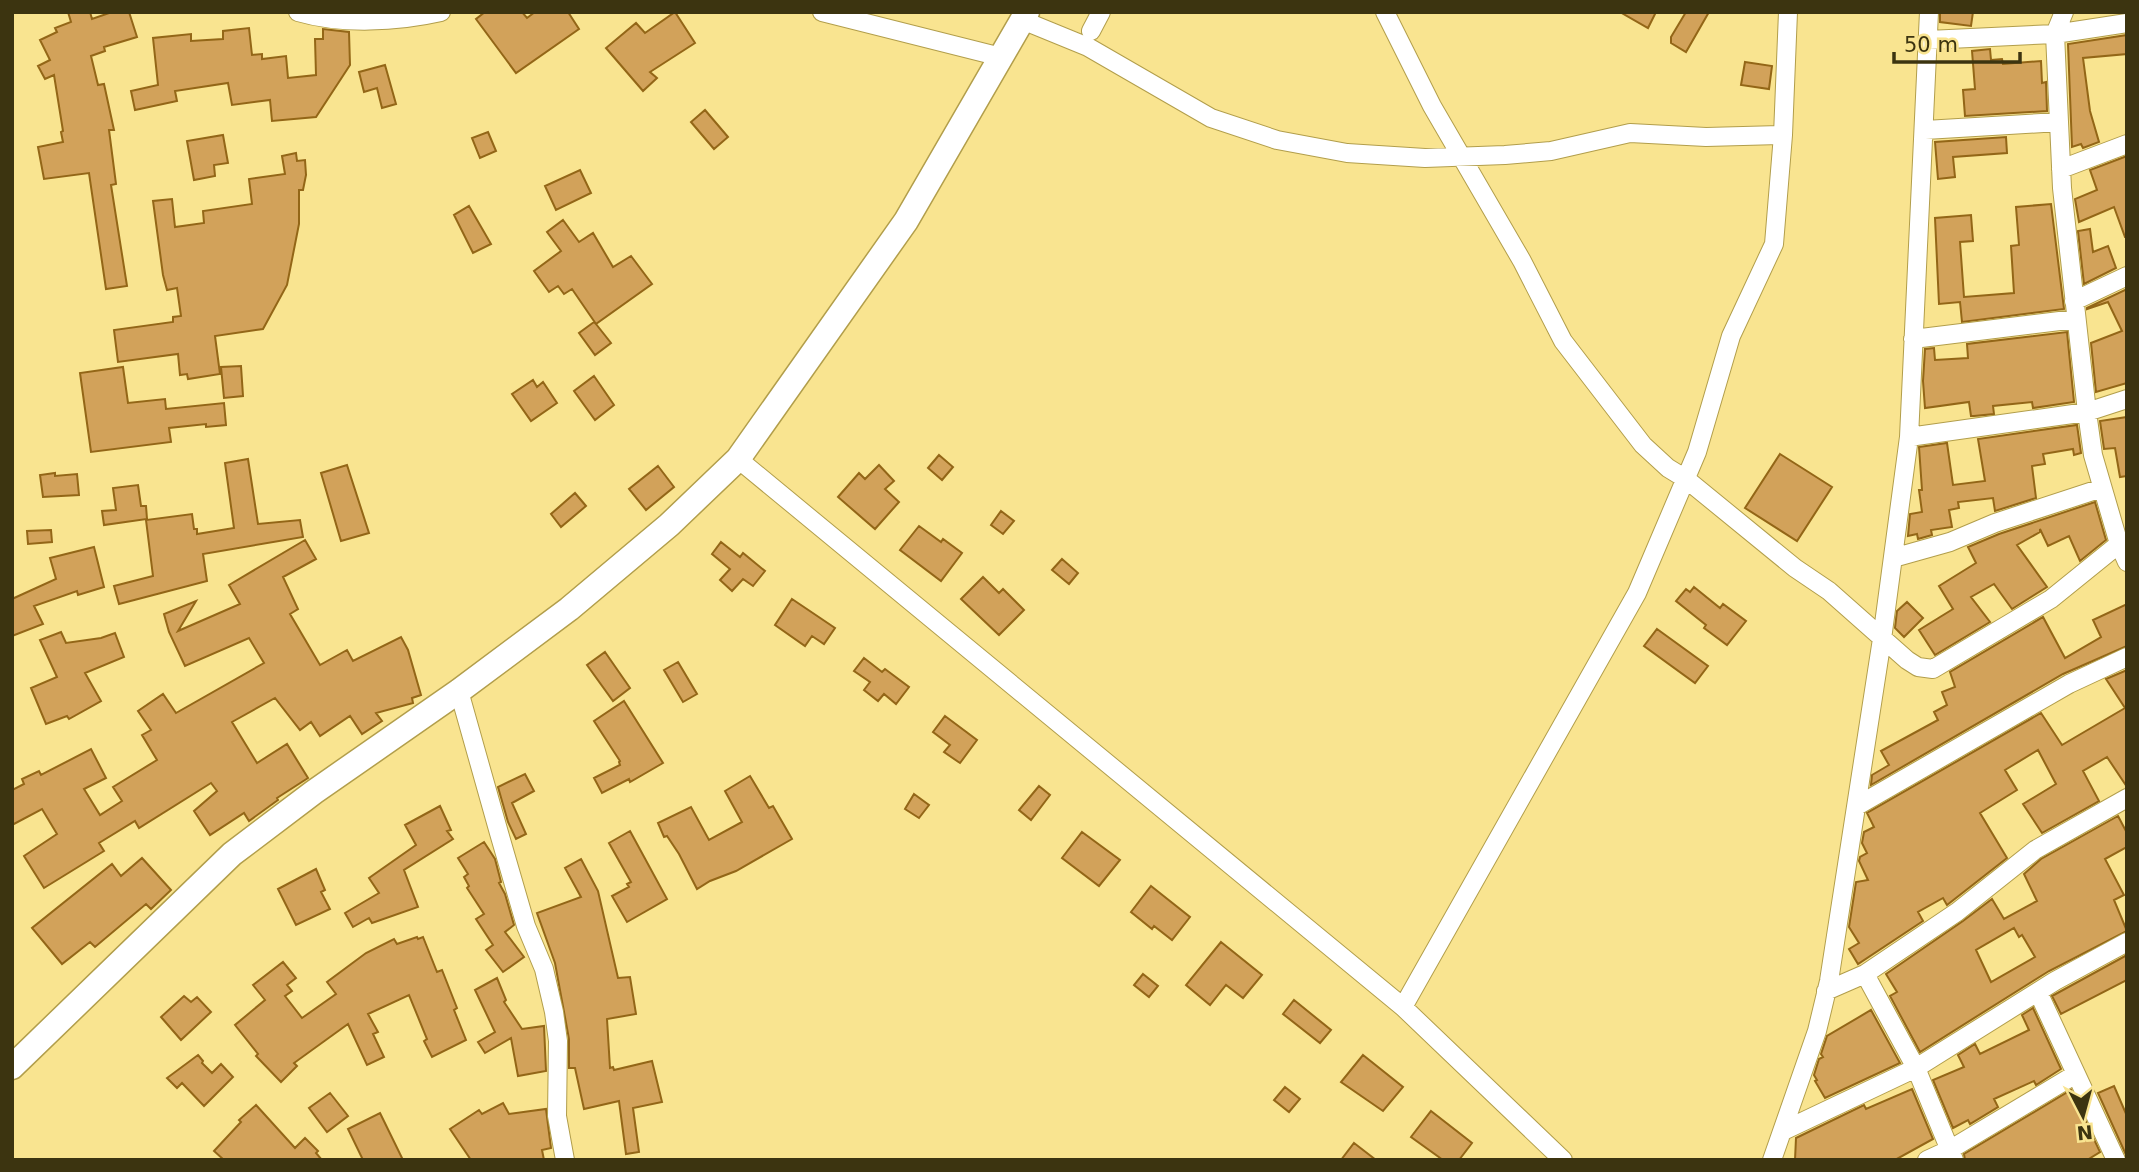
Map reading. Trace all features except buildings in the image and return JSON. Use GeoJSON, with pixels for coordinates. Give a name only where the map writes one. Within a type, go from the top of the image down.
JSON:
{"type":"FeatureCollection","features":[{"type":"Feature","properties":{"kind":"street"},"geometry":{"type":"LineString","coordinates":[[298,12],[323,19],[378,20],[442,12]]}},
{"type":"Feature","properties":{"kind":"street"},"geometry":{"type":"LineString","coordinates":[[822,12],[1001,57]]}},
{"type":"Feature","properties":{"kind":"street"},"geometry":{"type":"LineString","coordinates":[[1091,32],[1101,12]]}},
{"type":"Feature","properties":{"kind":"street"},"geometry":{"type":"LineString","coordinates":[[1385,12],[1460,156],[1573,355],[1655,458],[1829,591],[1917,667],[1933,669],[2051,599],[2120,535]]}},
{"type":"Feature","properties":{"kind":"street"},"geometry":{"type":"LineString","coordinates":[[1403,1007],[1637,593],[1697,452],[1731,336],[1774,244],[1783,135],[1787,12]]}},
{"type":"Feature","properties":{"kind":"street"},"geometry":{"type":"LineString","coordinates":[[1772,1160],[1816,1031],[1826,991],[1882,639],[1909,437],[1929,12]]}},
{"type":"Feature","properties":{"kind":"street"},"geometry":{"type":"LineString","coordinates":[[2064,12],[2055,34],[2061,169],[2075,310],[2093,454],[2127,562]]}},
{"type":"Feature","properties":{"kind":"street"},"geometry":{"type":"LineString","coordinates":[[12,1067],[232,854],[314,792],[459,691],[569,608],[669,525],[738,459],[906,221],[1024,16],[1088,47],[1211,118],[1277,140],[1348,153],[1389,157],[1539,153],[1630,133],[1706,137],[1783,135]]}},
{"type":"Feature","properties":{"kind":"street"},"geometry":{"type":"LineString","coordinates":[[1928,40],[2055,34],[2127,23]]}},
{"type":"Feature","properties":{"kind":"street"},"geometry":{"type":"LineString","coordinates":[[1925,130],[2059,122]]}},
{"type":"Feature","properties":{"kind":"street"},"geometry":{"type":"LineString","coordinates":[[2061,169],[2127,144]]}},
{"type":"Feature","properties":{"kind":"street"},"geometry":{"type":"LineString","coordinates":[[1913,339],[2075,310],[2127,276]]}},
{"type":"Feature","properties":{"kind":"street"},"geometry":{"type":"LineString","coordinates":[[1909,437],[2087,412],[2127,398]]}},
{"type":"Feature","properties":{"kind":"street"},"geometry":{"type":"LineString","coordinates":[[738,459],[1403,1007],[1563,1160]]}},
{"type":"Feature","properties":{"kind":"street"},"geometry":{"type":"LineString","coordinates":[[1893,558],[1950,542],[1996,523],[2102,488]]}},
{"type":"Feature","properties":{"kind":"street"},"geometry":{"type":"LineString","coordinates":[[1857,806],[2070,684],[2127,657]]}},
{"type":"Feature","properties":{"kind":"street"},"geometry":{"type":"LineString","coordinates":[[459,691],[526,926],[544,969],[554,1012],[558,1041],[557,1116],[565,1160]]}},
{"type":"Feature","properties":{"kind":"street"},"geometry":{"type":"LineString","coordinates":[[1826,991],[1865,974],[1957,912],[2035,850],[2127,798]]}},
{"type":"Feature","properties":{"kind":"street"},"geometry":{"type":"LineString","coordinates":[[1783,1131],[1916,1068],[2038,992],[2127,942]]}},
{"type":"Feature","properties":{"kind":"street"},"geometry":{"type":"LineString","coordinates":[[1865,974],[1916,1068],[1953,1155]]}},
{"type":"Feature","properties":{"kind":"street"},"geometry":{"type":"LineString","coordinates":[[2038,992],[2113,1159]]}},
{"type":"Feature","properties":{"kind":"street"},"geometry":{"type":"LineString","coordinates":[[1927,1160],[1953,1155],[2076,1073]]}}]}
